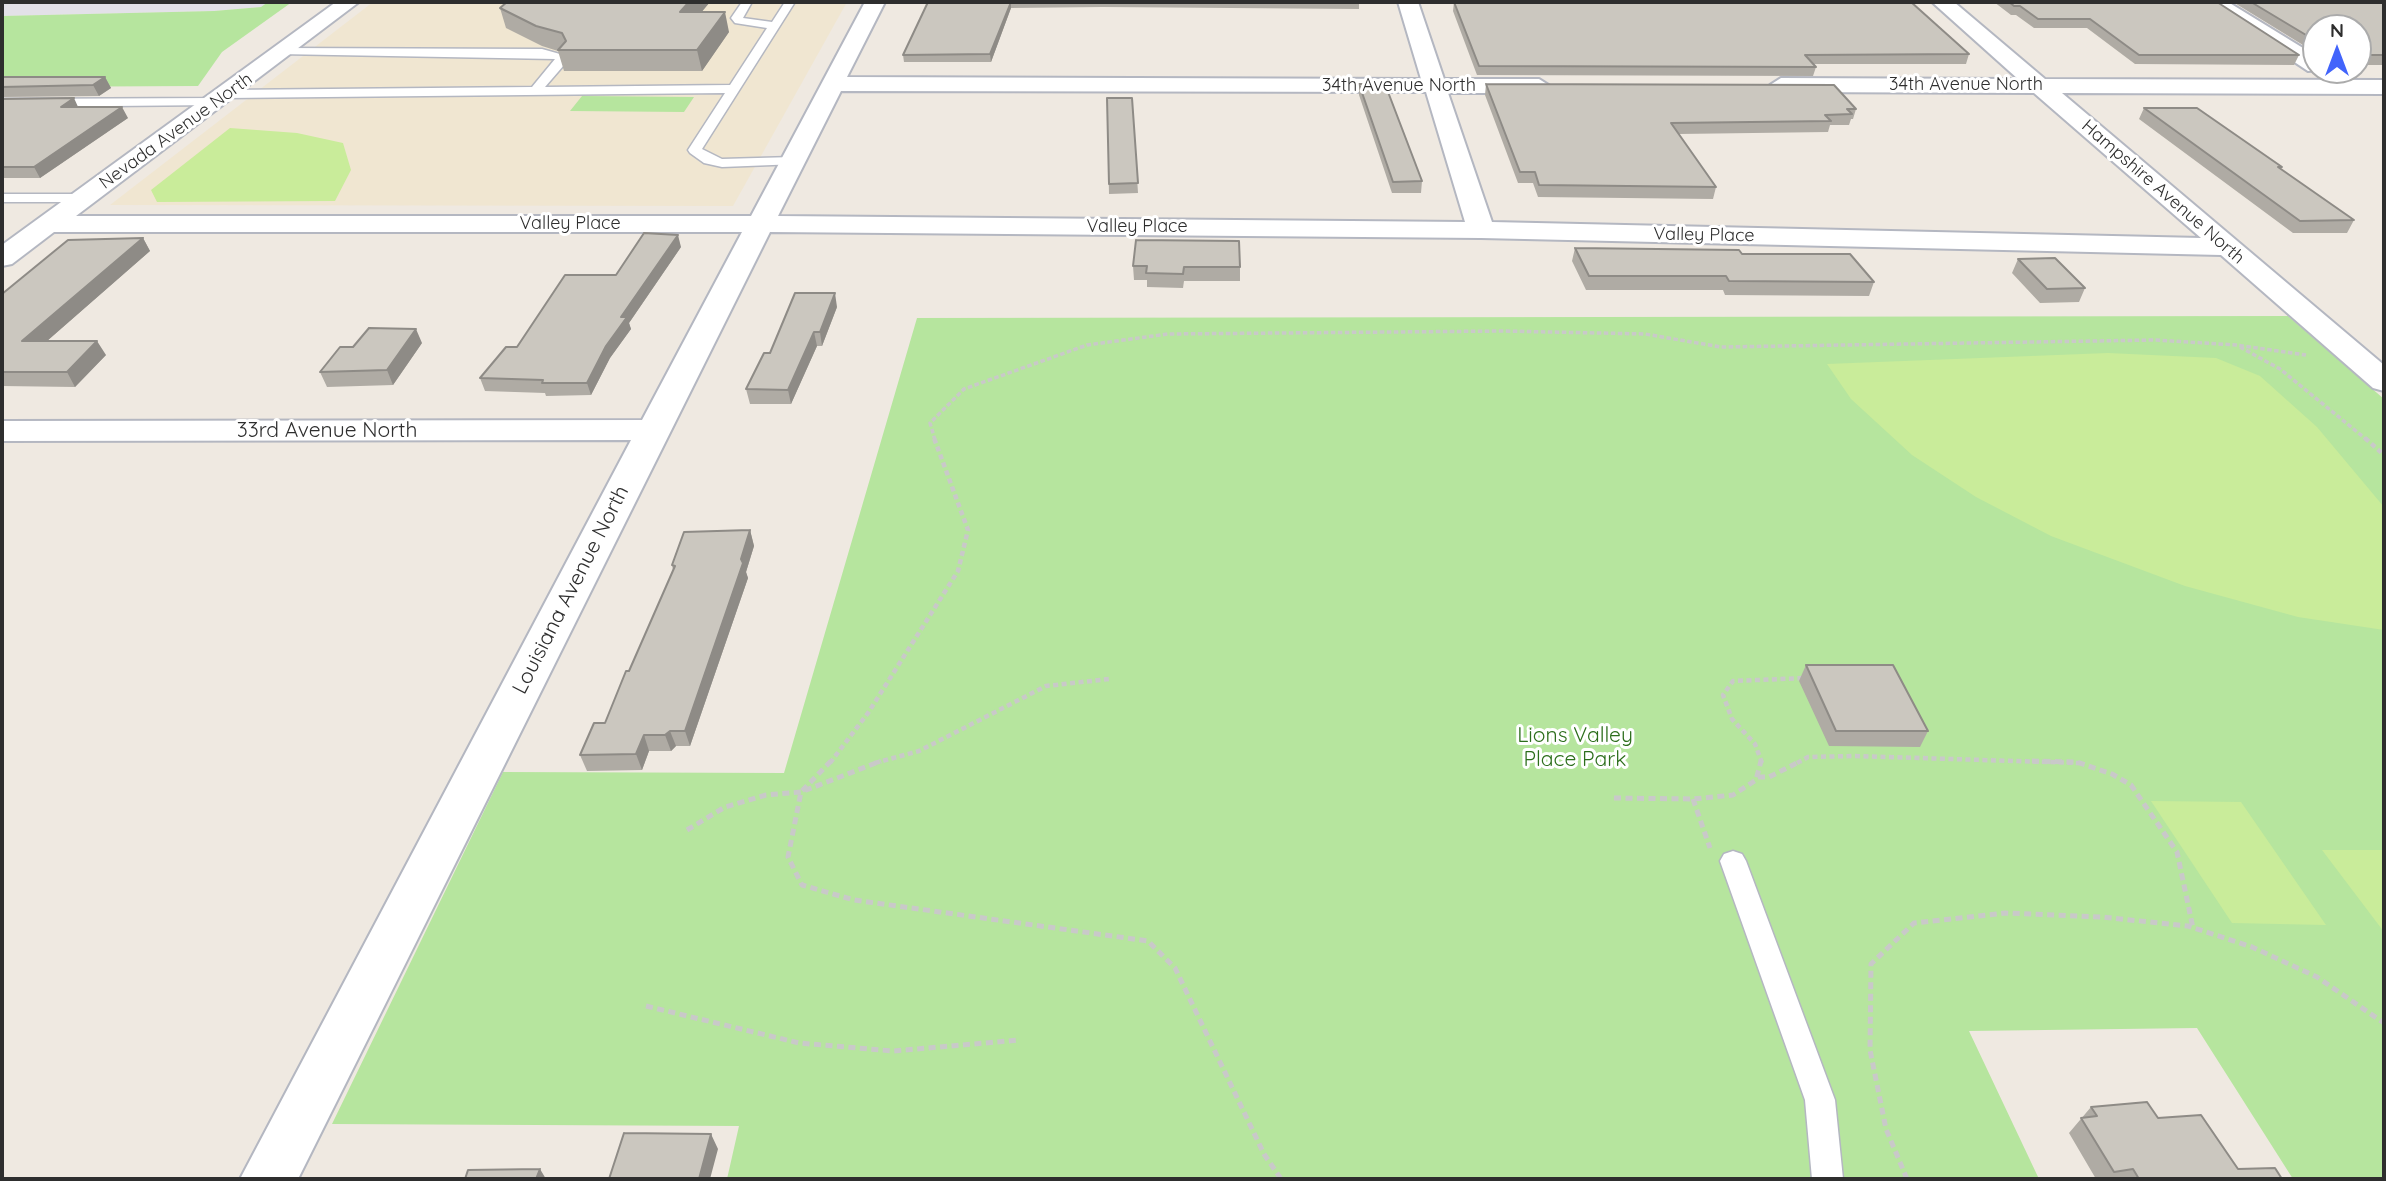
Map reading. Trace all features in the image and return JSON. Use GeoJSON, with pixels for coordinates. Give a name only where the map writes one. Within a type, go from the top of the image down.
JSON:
{"type":"FeatureCollection","features":[{"type":"Feature","properties":{"kind":"street","name":"Nevada Avenue North"},"geometry":{"type":"LineString","coordinates":[[2,258],[349,2]]}},
{"type":"Feature","properties":{"kind":"street","name":"Louisiana Avenue North"},"geometry":{"type":"LineString","coordinates":[[268,1179],[875,2]]}},
{"type":"Feature","properties":{"kind":"street"},"geometry":{"type":"LineString","coordinates":[[1408,2],[1481,230]]}},
{"type":"Feature","properties":{"kind":"street","name":"Hampshire Avenue North"},"geometry":{"type":"LineString","coordinates":[[1942,2],[2384,382]]}},
{"type":"Feature","properties":{"kind":"street"},"geometry":{"type":"LineString","coordinates":[[2214,2],[2302,57]]}},
{"type":"Feature","properties":{"kind":"street","name":"34th Avenue North"},"geometry":{"type":"LineString","coordinates":[[833,84],[1558,86]]}},
{"type":"Feature","properties":{"kind":"street"},"geometry":{"type":"LineString","coordinates":[[2345,84],[2360,99],[2376,109]]}},
{"type":"Feature","properties":{"kind":"street","name":"34th Avenue North"},"geometry":{"type":"LineString","coordinates":[[1764,85],[2384,87]]}},
{"type":"Feature","properties":{"kind":"street","name":"Valley Place"},"geometry":{"type":"LineString","coordinates":[[47,224],[760,224],[1481,230],[2227,247]]}},
{"type":"Feature","properties":{"kind":"street","name":"33rd Avenue North"},"geometry":{"type":"LineString","coordinates":[[2,431],[653,430]]}},
{"type":"Feature","properties":{"kind":"lane"},"geometry":{"type":"LineString","coordinates":[[747,2],[737,18],[739,21],[776,26]]}},
{"type":"Feature","properties":{"kind":"lane"},"geometry":{"type":"LineString","coordinates":[[790,2],[695,150],[709,160],[722,163],[793,161]]}},
{"type":"Feature","properties":{"kind":"lane"},"geometry":{"type":"LineString","coordinates":[[282,52],[542,53],[561,56],[560,62],[535,91]]}},
{"type":"Feature","properties":{"kind":"lane"},"geometry":{"type":"LineString","coordinates":[[2,103],[735,89]]}},
{"type":"Feature","properties":{"kind":"lane"},"geometry":{"type":"LineString","coordinates":[[2,198],[83,198]]}},
{"type":"Feature","properties":{"kind":"lane"},"geometry":{"type":"LineString","coordinates":[[1722,855],[1820,1100],[1828,1179]]}},
{"type":"Feature","properties":{"kind":"path"},"geometry":{"type":"LineString","coordinates":[[1281,1179],[1264,1154],[1175,968],[1148,941],[854,900],[802,884],[788,857],[801,792],[839,753],[868,713],[958,570],[968,530],[944,471],[930,423],[964,389],[1087,345],[1168,334],[1504,331],[1645,334],[1721,347],[2156,340],[2236,345],[2319,356]]}},
{"type":"Feature","properties":{"kind":"path"},"geometry":{"type":"LineString","coordinates":[[2236,345],[2280,369],[2325,402],[2384,455]]}},
{"type":"Feature","properties":{"kind":"path"},"geometry":{"type":"LineString","coordinates":[[1758,777],[1762,763],[1755,744],[1732,719],[1723,695],[1733,681],[1811,678]]}},
{"type":"Feature","properties":{"kind":"path"},"geometry":{"type":"LineString","coordinates":[[687,830],[725,807],[766,795],[801,792],[876,762],[919,751],[1046,687],[1109,679]]}},
{"type":"Feature","properties":{"kind":"path"},"geometry":{"type":"LineString","coordinates":[[1614,798],[1693,799],[1733,795],[1758,777],[1769,777],[1808,757],[2065,761],[2112,774],[2131,785],[2176,852],[2193,928]]}},
{"type":"Feature","properties":{"kind":"path"},"geometry":{"type":"LineString","coordinates":[[1693,799],[1722,855]]}},
{"type":"Feature","properties":{"kind":"path"},"geometry":{"type":"LineString","coordinates":[[1908,1179],[1886,1129],[1870,1050],[1871,964],[1914,923],[2005,913],[2102,917],[2193,928],[2252,947],[2317,977],[2384,1023]]}},
{"type":"Feature","properties":{"kind":"path"},"geometry":{"type":"LineString","coordinates":[[646,1006],[812,1044],[893,1051],[1020,1040]]}},
{"type":"Feature","properties":{"kind":"shaded area"},"geometry":{"type":"Polygon","coordinates":[[[2,2],[268,2],[262,7],[214,11],[2,16],[2,2]]]}},
{"type":"Feature","properties":{"kind":"shaded area"},"geometry":{"type":"Polygon","coordinates":[[[373,2],[847,2],[733,206],[110,205],[373,2]]]}},
{"type":"Feature","properties":{"kind":"green space"},"geometry":{"type":"Polygon","coordinates":[[[268,2],[292,2],[222,52],[198,86],[2,87],[2,16],[214,11],[261,7],[268,2]]]}},
{"type":"Feature","properties":{"kind":"green space"},"geometry":{"type":"Polygon","coordinates":[[[582,96],[694,97],[684,112],[570,111],[582,96]]]}},
{"type":"Feature","properties":{"kind":"green space"},"geometry":{"type":"Polygon","coordinates":[[[230,128],[297,133],[343,143],[351,170],[335,201],[157,202],[151,190],[230,128]]]}},
{"type":"Feature","properties":{"kind":"green space","name":"Lions Valley Place Park"},"geometry":{"type":"Polygon","coordinates":[[[2288,316],[2384,399],[2384,1179],[2293,1179],[2197,1028],[1969,1031],[2039,1179],[727,1179],[739,1126],[332,1124],[503,772],[784,773],[917,318],[2288,316]]]}},
{"type":"Feature","properties":{"kind":"green space"},"geometry":{"type":"Polygon","coordinates":[[[2108,353],[2216,358],[2260,376],[2317,427],[2384,507],[2384,630],[2298,617],[2185,586],[2051,536],[1976,497],[1912,455],[1851,399],[1827,364],[2108,353]]]}},
{"type":"Feature","properties":{"kind":"green space"},"geometry":{"type":"Polygon","coordinates":[[[2151,801],[2241,802],[2326,925],[2232,923],[2151,801]]]}},
{"type":"Feature","properties":{"kind":"green space"},"geometry":{"type":"Polygon","coordinates":[[[2322,850],[2384,850],[2384,932],[2322,850]]]}},
{"type":"Feature","properties":{"kind":"building"},"geometry":{"type":"Polygon","coordinates":[[[507,2],[689,2],[680,12],[725,12],[697,50],[558,50],[566,41],[562,33],[536,26],[500,8],[507,2]]]}},
{"type":"Feature","properties":{"kind":"building"},"geometry":{"type":"Polygon","coordinates":[[[928,2],[1011,2],[990,54],[903,55],[928,2]]]}},
{"type":"Feature","properties":{"kind":"building"},"geometry":{"type":"Polygon","coordinates":[[[1454,2],[1911,2],[1969,54],[1805,55],[1816,67],[1479,66],[1454,2]]]}},
{"type":"Feature","properties":{"kind":"building"},"geometry":{"type":"Polygon","coordinates":[[[2009,2],[2217,2],[2299,55],[2139,55],[2090,19],[2038,19],[2020,6],[2009,2]]]}},
{"type":"Feature","properties":{"kind":"building"},"geometry":{"type":"Polygon","coordinates":[[[2251,2],[2384,2],[2384,55],[2372,55],[2372,14],[2302,14],[2302,33],[2251,2]]]}},
{"type":"Feature","properties":{"kind":"building"},"geometry":{"type":"Polygon","coordinates":[[[2,77],[105,77],[93,85],[2,87],[2,77]]]}},
{"type":"Feature","properties":{"kind":"building"},"geometry":{"type":"Polygon","coordinates":[[[1359,84],[1385,84],[1422,181],[1393,182],[1359,84]]]}},
{"type":"Feature","properties":{"kind":"building"},"geometry":{"type":"Polygon","coordinates":[[[1486,84],[1834,85],[1856,109],[1847,109],[1852,114],[1825,115],[1831,121],[1671,123],[1716,187],[1539,185],[1535,172],[1520,172],[1486,84]]]}},
{"type":"Feature","properties":{"kind":"building"},"geometry":{"type":"Polygon","coordinates":[[[74,98],[61,107],[122,107],[34,167],[2,167],[2,99],[74,98]]]}},
{"type":"Feature","properties":{"kind":"building"},"geometry":{"type":"Polygon","coordinates":[[[1107,98],[1132,98],[1138,183],[1109,184],[1107,98]]]}},
{"type":"Feature","properties":{"kind":"building"},"geometry":{"type":"Polygon","coordinates":[[[2144,108],[2197,108],[2354,220],[2300,221],[2144,108]]]}},
{"type":"Feature","properties":{"kind":"building"},"geometry":{"type":"Polygon","coordinates":[[[644,233],[678,235],[621,317],[627,317],[606,346],[587,383],[542,383],[543,380],[480,378],[506,347],[517,347],[565,275],[616,275],[644,233]]]}},
{"type":"Feature","properties":{"kind":"building"},"geometry":{"type":"Polygon","coordinates":[[[143,238],[22,341],[97,341],[67,372],[2,372],[2,294],[68,240],[143,238]]]}},
{"type":"Feature","properties":{"kind":"building"},"geometry":{"type":"Polygon","coordinates":[[[1136,240],[1239,241],[1240,267],[1184,267],[1183,274],[1146,273],[1147,266],[1133,266],[1136,240]]]}},
{"type":"Feature","properties":{"kind":"building"},"geometry":{"type":"Polygon","coordinates":[[[1575,248],[1739,250],[1742,254],[1850,254],[1874,282],[1729,281],[1726,276],[1589,276],[1575,248]]]}},
{"type":"Feature","properties":{"kind":"building"},"geometry":{"type":"Polygon","coordinates":[[[2055,258],[2085,288],[2047,289],[2018,259],[2055,258]]]}},
{"type":"Feature","properties":{"kind":"building"},"geometry":{"type":"Polygon","coordinates":[[[795,293],[835,293],[820,332],[814,332],[788,390],[746,389],[764,353],[770,353],[795,293]]]}},
{"type":"Feature","properties":{"kind":"building"},"geometry":{"type":"Polygon","coordinates":[[[369,328],[416,329],[387,370],[320,372],[340,347],[353,347],[369,328]]]}},
{"type":"Feature","properties":{"kind":"building"},"geometry":{"type":"Polygon","coordinates":[[[750,530],[741,559],[743,563],[685,731],[644,735],[636,754],[580,755],[594,723],[605,723],[675,566],[672,565],[684,532],[750,530]]]}},
{"type":"Feature","properties":{"kind":"building"},"geometry":{"type":"Polygon","coordinates":[[[1806,665],[1893,665],[1928,731],[1836,731],[1806,665]]]}},
{"type":"Feature","properties":{"kind":"building"},"geometry":{"type":"Polygon","coordinates":[[[2147,1102],[2158,1118],[2201,1115],[2238,1169],[2275,1168],[2282,1179],[2139,1179],[2133,1169],[2114,1172],[2081,1118],[2097,1116],[2091,1107],[2147,1102]]]}},
{"type":"Feature","properties":{"kind":"building"},"geometry":{"type":"Polygon","coordinates":[[[624,1133],[711,1134],[699,1179],[609,1179],[624,1133]]]}},
{"type":"Feature","properties":{"kind":"building"},"geometry":{"type":"Polygon","coordinates":[[[540,1169],[536,1179],[465,1179],[468,1170],[540,1169]]]}}]}
